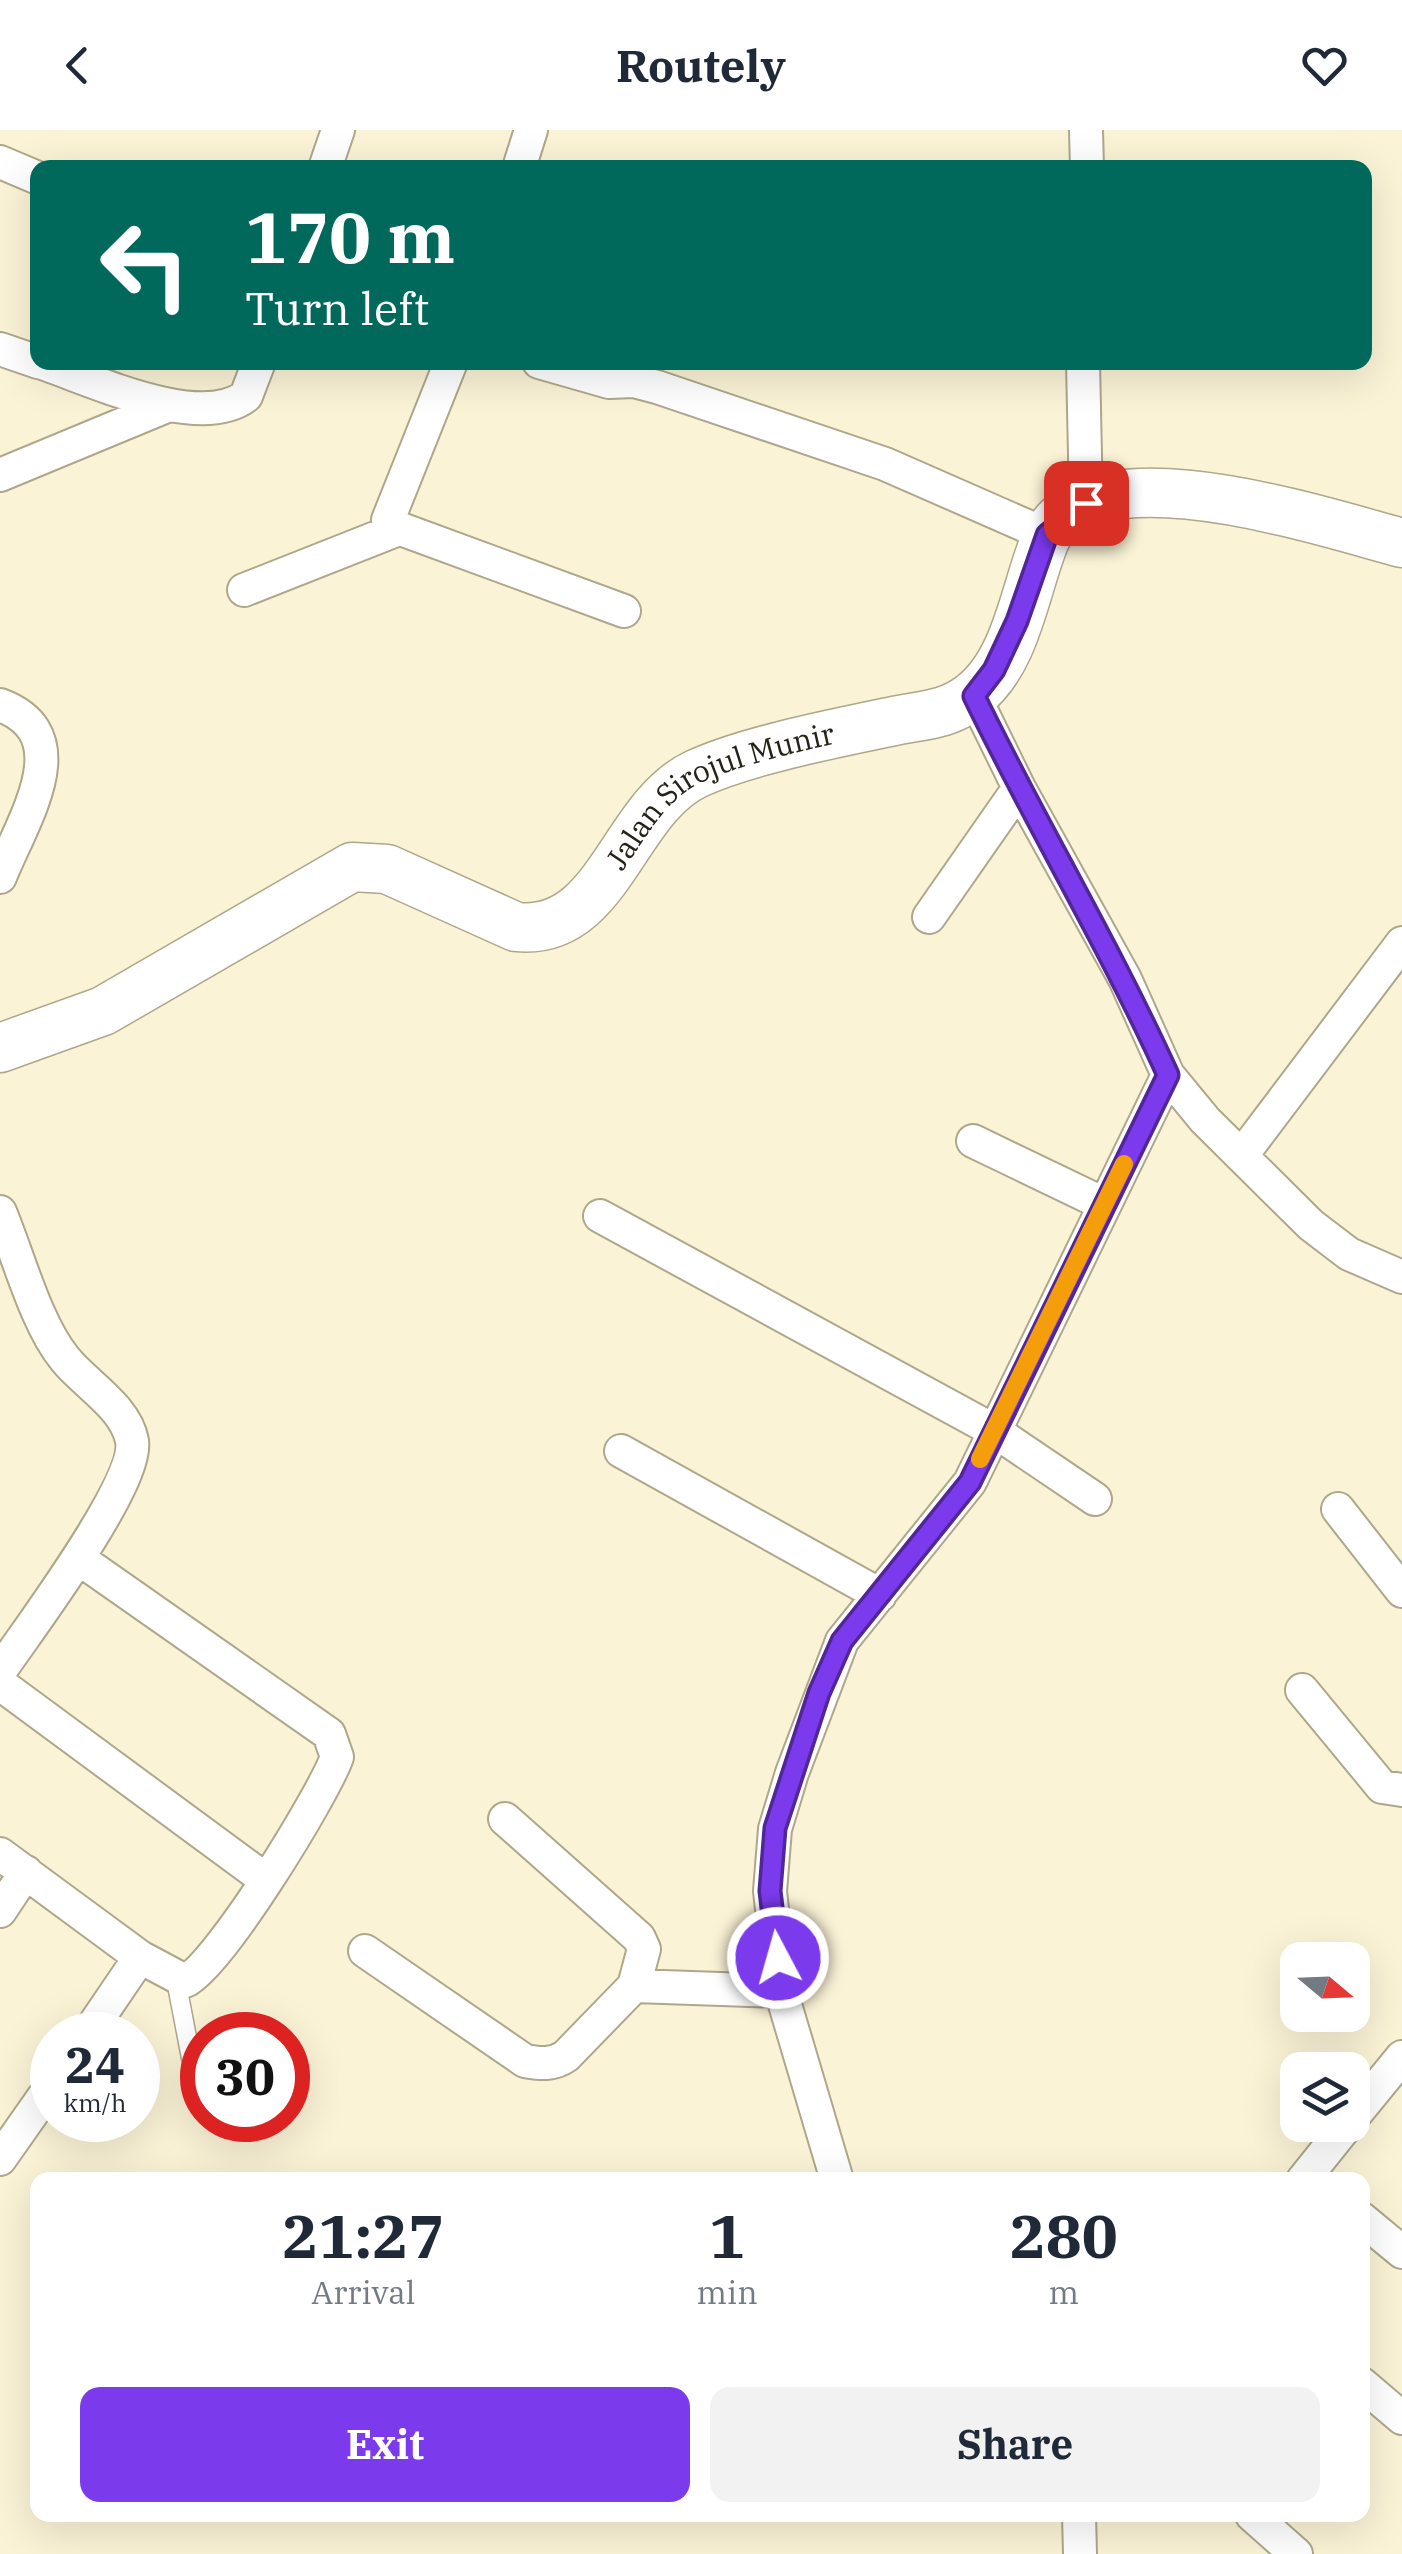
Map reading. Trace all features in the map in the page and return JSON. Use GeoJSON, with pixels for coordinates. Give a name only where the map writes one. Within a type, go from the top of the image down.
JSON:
{"type":"FeatureCollection","features":[{"type":"Feature","properties":{"kind":"street"},"geometry":{"type":"LineString","coordinates":[[327,160],[338,130]]}},
{"type":"Feature","properties":{"kind":"street"},"geometry":{"type":"LineString","coordinates":[[522,160],[532,130]]}},
{"type":"Feature","properties":{"kind":"street"},"geometry":{"type":"LineString","coordinates":[[1086,130],[1086,160]]}},
{"type":"Feature","properties":{"kind":"street"},"geometry":{"type":"LineString","coordinates":[[0,162],[30,175]]}},
{"type":"Feature","properties":{"kind":"street"},"geometry":{"type":"LineString","coordinates":[[2,356],[30,361]]}},
{"type":"Feature","properties":{"kind":"street"},"geometry":{"type":"LineString","coordinates":[[62,370],[168,405],[211,410],[241,400],[250,390],[256,370]]}},
{"type":"Feature","properties":{"kind":"street"},"geometry":{"type":"LineString","coordinates":[[392,525],[448,370]]}},
{"type":"Feature","properties":{"kind":"street"},"geometry":{"type":"LineString","coordinates":[[567,370],[609,382],[634,381],[657,387],[885,464],[1047,535]]}},
{"type":"Feature","properties":{"kind":"street"},"geometry":{"type":"LineString","coordinates":[[1083,370],[1086,503]]}},
{"type":"Feature","properties":{"kind":"street"},"geometry":{"type":"LineString","coordinates":[[0,475],[168,405]]}},
{"type":"Feature","properties":{"kind":"street"},"geometry":{"type":"LineString","coordinates":[[1402,543],[1198,494],[1142,492],[1086,503],[1047,535],[1017,621],[994,670],[974,696],[1018,788],[1124,979],[1168,1075],[1324,1235],[1349,1254],[1402,1277]]}},
{"type":"Feature","properties":{"kind":"street"},"geometry":{"type":"LineString","coordinates":[[244,590],[392,525],[624,611]]}},
{"type":"Feature","properties":{"kind":"street","name":"Jalan Sirojul Munir"},"geometry":{"type":"LineString","coordinates":[[0,1048],[103,1011],[352,866],[387,869],[516,927],[539,930],[564,921],[584,905],[654,805],[695,775],[897,720],[939,715],[974,696]]}},
{"type":"Feature","properties":{"kind":"street"},"geometry":{"type":"LineString","coordinates":[[0,705],[24,715],[40,734],[44,748],[39,780],[0,877]]}},
{"type":"Feature","properties":{"kind":"street"},"geometry":{"type":"LineString","coordinates":[[928,917],[1018,788]]}},
{"type":"Feature","properties":{"kind":"street"},"geometry":{"type":"LineString","coordinates":[[1242,1155],[1402,943]]}},
{"type":"Feature","properties":{"kind":"street"},"geometry":{"type":"LineString","coordinates":[[834,2172],[782,1991],[770,1891],[775,1828],[819,1693],[842,1641],[970,1482],[1168,1075]]}},
{"type":"Feature","properties":{"kind":"street"},"geometry":{"type":"LineString","coordinates":[[973,1141],[1104,1204]]}},
{"type":"Feature","properties":{"kind":"street"},"geometry":{"type":"LineString","coordinates":[[0,1212],[56,1346],[122,1417],[132,1437],[128,1470],[78,1558],[0,1670]]}},
{"type":"Feature","properties":{"kind":"street"},"geometry":{"type":"LineString","coordinates":[[600,1216],[993,1430],[1095,1499]]}},
{"type":"Feature","properties":{"kind":"street"},"geometry":{"type":"LineString","coordinates":[[621,1451],[880,1595]]}},
{"type":"Feature","properties":{"kind":"street"},"geometry":{"type":"LineString","coordinates":[[1338,1509],[1402,1590]]}},
{"type":"Feature","properties":{"kind":"street"},"geometry":{"type":"LineString","coordinates":[[0,1911],[13,1863],[140,1958],[176,1980],[195,1977],[266,1880],[332,1770],[336,1748],[329,1734],[78,1558]]}},
{"type":"Feature","properties":{"kind":"street"},"geometry":{"type":"LineString","coordinates":[[0,1684],[266,1880]]}},
{"type":"Feature","properties":{"kind":"street"},"geometry":{"type":"LineString","coordinates":[[1302,1690],[1382,1787],[1402,1790]]}},
{"type":"Feature","properties":{"kind":"street"},"geometry":{"type":"LineString","coordinates":[[365,1951],[525,2060],[540,2064],[566,2056],[634,1986],[644,1949],[640,1938],[505,1819]]}},
{"type":"Feature","properties":{"kind":"street"},"geometry":{"type":"LineString","coordinates":[[103,2012],[140,1958]]}},
{"type":"Feature","properties":{"kind":"street"},"geometry":{"type":"LineString","coordinates":[[634,1986],[782,1991]]}},
{"type":"Feature","properties":{"kind":"street"},"geometry":{"type":"LineString","coordinates":[[1370,2096],[1402,2058]]}},
{"type":"Feature","properties":{"kind":"street"},"geometry":{"type":"LineString","coordinates":[[0,2159],[30,2116]]}},
{"type":"Feature","properties":{"kind":"street"},"geometry":{"type":"LineString","coordinates":[[1313,2172],[1335,2142]]}},
{"type":"Feature","properties":{"kind":"street"},"geometry":{"type":"LineString","coordinates":[[1370,2226],[1402,2252]]}},
{"type":"Feature","properties":{"kind":"street"},"geometry":{"type":"LineString","coordinates":[[1370,2391],[1402,2418]]}},
{"type":"Feature","properties":{"kind":"street"},"geometry":{"type":"LineString","coordinates":[[1079,2522],[1080,2554]]}},
{"type":"Feature","properties":{"kind":"street"},"geometry":{"type":"LineString","coordinates":[[1260,2522],[1296,2554]]}},
{"type":"Feature","properties":{"kind":"lane"},"geometry":{"type":"LineString","coordinates":[[176,1980],[182,2012]]}},
{"type":"Feature","properties":{"kind":"slow traffic"},"geometry":{"type":"LineString","coordinates":[[980,1459],[1124,1164]]}},
{"type":"Feature","properties":{"kind":"route"},"geometry":{"type":"LineString","coordinates":[[778,1958],[770,1891],[775,1828],[819,1693],[842,1641],[915,1556],[970,1482],[1168,1075],[1124,979],[1018,788],[974,696],[994,670],[1017,621],[1047,535],[1062,518],[1086,503]]}}]}
